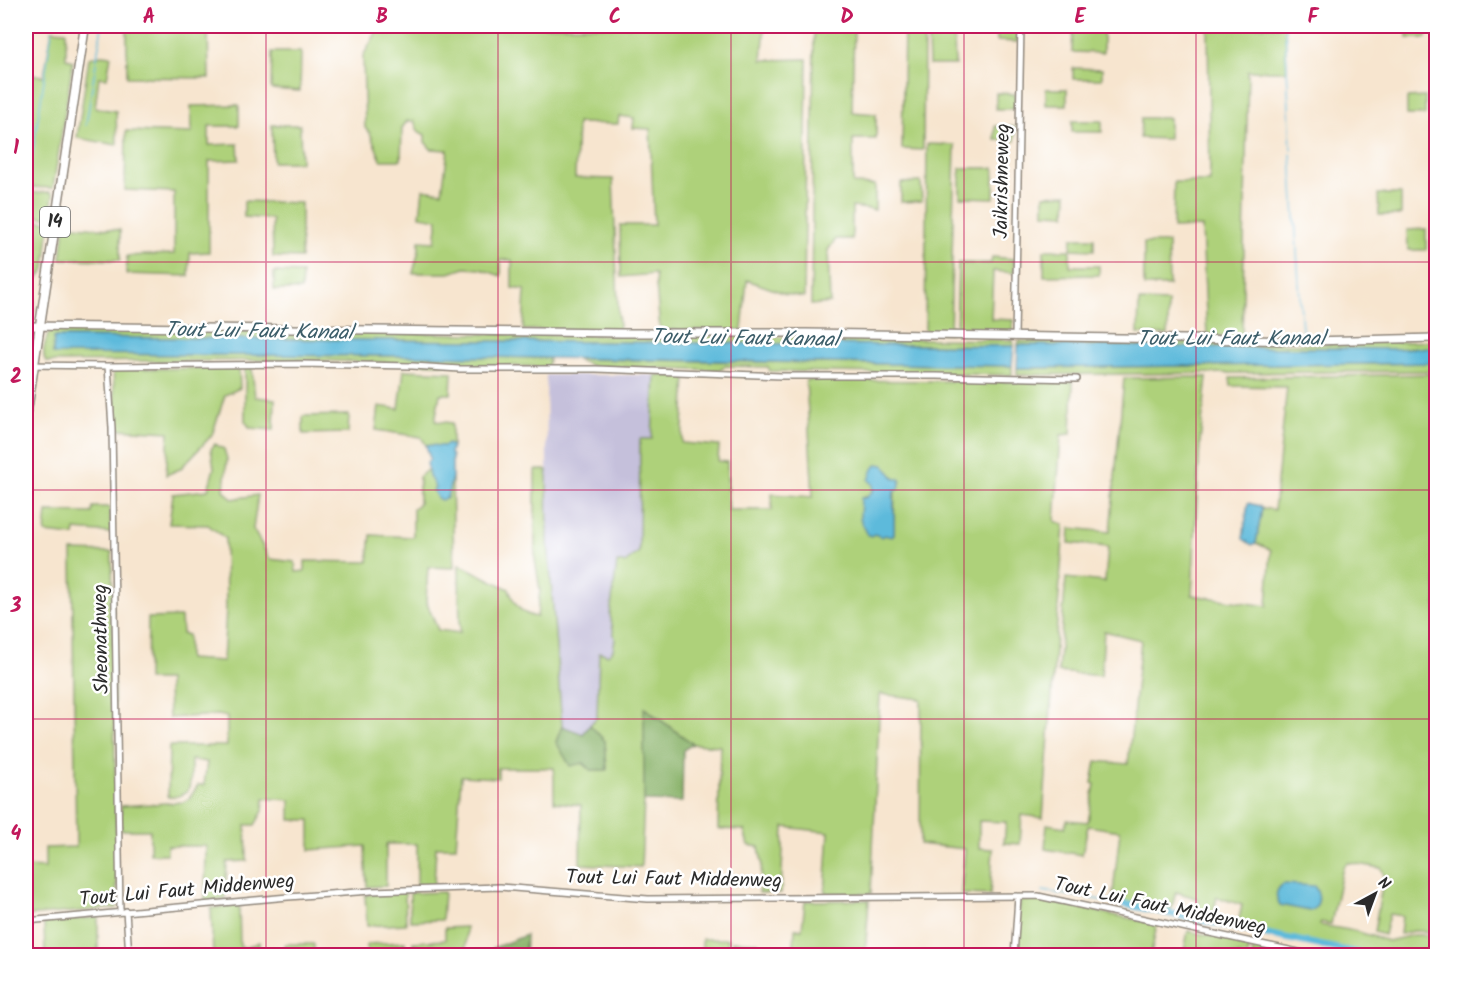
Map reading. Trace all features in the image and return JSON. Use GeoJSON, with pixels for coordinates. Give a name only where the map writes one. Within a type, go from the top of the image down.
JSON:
{"type":"FeatureCollection","features":[{"type":"Feature","properties":{"kind":"main road","name":"14"},"geometry":{"type":"LineString","coordinates":[[26,418],[30,365],[40,326],[85,26]]}},
{"type":"Feature","properties":{"kind":"street","name":"Jaikrishneweg"},"geometry":{"type":"LineString","coordinates":[[1015,337],[1021,26]]}},
{"type":"Feature","properties":{"kind":"street"},"geometry":{"type":"LineString","coordinates":[[26,326],[1334,341],[1437,338]]}},
{"type":"Feature","properties":{"kind":"street"},"geometry":{"type":"LineString","coordinates":[[30,365],[300,364],[460,369],[596,369],[781,376],[1077,378]]}},
{"type":"Feature","properties":{"kind":"street","name":"Sheonathweg"},"geometry":{"type":"LineString","coordinates":[[108,366],[116,573],[123,911],[129,956]]}},
{"type":"Feature","properties":{"kind":"street","name":"Tout Lui Faut Middenweg"},"geometry":{"type":"LineString","coordinates":[[26,921],[371,891],[500,887],[648,898],[1038,896],[1317,956]]}},
{"type":"Feature","properties":{"kind":"street"},"geometry":{"type":"LineString","coordinates":[[1014,956],[1018,897]]}},
{"type":"Feature","properties":{"kind":"shaded area"},"geometry":{"type":"Polygon","coordinates":[[[546,375],[655,375],[652,439],[640,440],[639,552],[625,563],[617,563],[610,615],[615,639],[613,650],[608,655],[599,652],[597,717],[583,734],[562,726],[548,541],[546,375]]]}},
{"type":"Feature","properties":{"kind":"green space"},"geometry":{"type":"Polygon","coordinates":[[[127,26],[208,26],[209,78],[127,77],[127,26]]]}},
{"type":"Feature","properties":{"kind":"green space"},"geometry":{"type":"Polygon","coordinates":[[[376,26],[765,26],[762,60],[807,59],[804,297],[786,294],[747,280],[742,330],[660,330],[655,274],[621,277],[620,225],[654,225],[650,129],[633,128],[634,118],[619,116],[618,124],[577,123],[575,178],[613,179],[619,330],[523,330],[525,290],[512,288],[512,260],[501,260],[501,276],[481,269],[465,268],[449,273],[413,273],[419,241],[435,242],[438,219],[420,216],[423,189],[442,192],[448,150],[431,149],[425,142],[425,135],[418,131],[414,121],[407,121],[402,128],[401,160],[381,160],[370,133],[365,128],[363,56],[376,33],[376,26]]]}},
{"type":"Feature","properties":{"kind":"green space"},"geometry":{"type":"Polygon","coordinates":[[[812,26],[854,26],[852,112],[876,114],[876,139],[853,139],[853,184],[875,185],[875,210],[852,207],[852,239],[836,239],[828,250],[830,303],[811,305],[814,31],[812,26]]]}},
{"type":"Feature","properties":{"kind":"green space"},"geometry":{"type":"Polygon","coordinates":[[[904,26],[924,26],[923,150],[902,149],[904,26]]]}},
{"type":"Feature","properties":{"kind":"green space"},"geometry":{"type":"Polygon","coordinates":[[[997,26],[1018,26],[1018,42],[997,41],[997,26]]]}},
{"type":"Feature","properties":{"kind":"green space"},"geometry":{"type":"Polygon","coordinates":[[[1208,26],[1285,26],[1287,71],[1248,71],[1242,337],[1207,336],[1202,227],[1173,228],[1174,182],[1210,182],[1208,26]]]}},
{"type":"Feature","properties":{"kind":"green space"},"geometry":{"type":"Polygon","coordinates":[[[1407,26],[1425,26],[1426,38],[1407,38],[1407,26]]]}},
{"type":"Feature","properties":{"kind":"green space"},"geometry":{"type":"Polygon","coordinates":[[[1073,29],[1103,30],[1103,53],[1072,52],[1073,29]]]}},
{"type":"Feature","properties":{"kind":"green space"},"geometry":{"type":"Polygon","coordinates":[[[52,30],[66,31],[66,58],[73,61],[53,188],[27,187],[30,169],[26,169],[26,74],[44,76],[52,30]]]}},
{"type":"Feature","properties":{"kind":"green space"},"geometry":{"type":"Polygon","coordinates":[[[954,38],[955,65],[929,65],[928,39],[954,38]]]}},
{"type":"Feature","properties":{"kind":"green space"},"geometry":{"type":"Polygon","coordinates":[[[272,52],[301,52],[300,91],[271,89],[272,52]]]}},
{"type":"Feature","properties":{"kind":"green space"},"geometry":{"type":"Polygon","coordinates":[[[101,55],[111,56],[107,78],[99,77],[95,108],[116,111],[117,145],[77,138],[89,58],[101,55]]]}},
{"type":"Feature","properties":{"kind":"green space"},"geometry":{"type":"Polygon","coordinates":[[[1073,68],[1102,69],[1102,79],[1073,79],[1073,68]]]}},
{"type":"Feature","properties":{"kind":"green space"},"geometry":{"type":"Polygon","coordinates":[[[1046,89],[1067,89],[1067,105],[1046,105],[1046,89]]]}},
{"type":"Feature","properties":{"kind":"green space"},"geometry":{"type":"Polygon","coordinates":[[[996,93],[1015,94],[1015,109],[996,109],[996,93]]]}},
{"type":"Feature","properties":{"kind":"green space"},"geometry":{"type":"Polygon","coordinates":[[[1425,97],[1425,115],[1407,115],[1407,98],[1425,97]]]}},
{"type":"Feature","properties":{"kind":"green space"},"geometry":{"type":"Polygon","coordinates":[[[239,105],[239,126],[209,126],[209,145],[238,144],[239,160],[209,161],[209,252],[190,253],[189,276],[126,274],[127,256],[174,254],[174,192],[125,190],[126,131],[192,133],[191,106],[239,105]]]}},
{"type":"Feature","properties":{"kind":"green space"},"geometry":{"type":"Polygon","coordinates":[[[1141,118],[1169,118],[1169,139],[1140,138],[1141,118]]]}},
{"type":"Feature","properties":{"kind":"green space"},"geometry":{"type":"Polygon","coordinates":[[[1072,121],[1102,121],[1102,132],[1072,132],[1072,121]]]}},
{"type":"Feature","properties":{"kind":"green space"},"geometry":{"type":"Polygon","coordinates":[[[272,125],[300,125],[301,162],[273,162],[272,125]]]}},
{"type":"Feature","properties":{"kind":"green space"},"geometry":{"type":"Polygon","coordinates":[[[995,126],[1016,127],[1015,141],[995,140],[995,126]]]}},
{"type":"Feature","properties":{"kind":"green space"},"geometry":{"type":"Polygon","coordinates":[[[927,144],[955,145],[950,333],[925,332],[927,144]]]}},
{"type":"Feature","properties":{"kind":"green space"},"geometry":{"type":"Polygon","coordinates":[[[960,168],[994,168],[994,198],[960,197],[960,168]]]}},
{"type":"Feature","properties":{"kind":"green space"},"geometry":{"type":"Polygon","coordinates":[[[921,182],[922,201],[901,202],[901,183],[921,182]]]}},
{"type":"Feature","properties":{"kind":"green space"},"geometry":{"type":"Polygon","coordinates":[[[50,192],[53,194],[50,218],[26,215],[26,193],[50,192]]]}},
{"type":"Feature","properties":{"kind":"green space"},"geometry":{"type":"Polygon","coordinates":[[[1067,194],[1066,214],[1044,213],[1044,195],[1067,194]]]}},
{"type":"Feature","properties":{"kind":"green space"},"geometry":{"type":"Polygon","coordinates":[[[1378,194],[1401,194],[1401,215],[1379,215],[1378,194]]]}},
{"type":"Feature","properties":{"kind":"green space"},"geometry":{"type":"Polygon","coordinates":[[[244,201],[301,203],[301,258],[273,257],[272,219],[244,217],[244,201]]]}},
{"type":"Feature","properties":{"kind":"green space"},"geometry":{"type":"Polygon","coordinates":[[[26,220],[50,222],[45,269],[38,278],[26,278],[26,220]]]}},
{"type":"Feature","properties":{"kind":"green space"},"geometry":{"type":"Polygon","coordinates":[[[65,225],[120,230],[120,260],[61,259],[65,225]]]}},
{"type":"Feature","properties":{"kind":"green space"},"geometry":{"type":"Polygon","coordinates":[[[1426,229],[1426,250],[1408,250],[1407,230],[1426,229]]]}},
{"type":"Feature","properties":{"kind":"green space"},"geometry":{"type":"Polygon","coordinates":[[[1072,238],[1094,238],[1094,250],[1071,249],[1072,238]]]}},
{"type":"Feature","properties":{"kind":"green space"},"geometry":{"type":"Polygon","coordinates":[[[1144,243],[1168,243],[1169,286],[1144,286],[1144,243]]]}},
{"type":"Feature","properties":{"kind":"green space"},"geometry":{"type":"Polygon","coordinates":[[[1044,250],[1070,250],[1070,266],[1099,266],[1099,275],[1044,276],[1044,250]]]}},
{"type":"Feature","properties":{"kind":"green space"},"geometry":{"type":"Polygon","coordinates":[[[992,257],[1014,259],[1014,273],[993,271],[991,319],[1013,320],[1012,334],[956,333],[958,263],[991,263],[992,257]]]}},
{"type":"Feature","properties":{"kind":"green space"},"geometry":{"type":"Polygon","coordinates":[[[274,272],[302,273],[301,290],[274,290],[274,272]]]}},
{"type":"Feature","properties":{"kind":"green space"},"geometry":{"type":"Polygon","coordinates":[[[26,283],[36,283],[34,311],[26,322],[26,283]]]}},
{"type":"Feature","properties":{"kind":"green space"},"geometry":{"type":"Polygon","coordinates":[[[1139,301],[1168,302],[1168,335],[1138,334],[1139,301]]]}},
{"type":"Feature","properties":{"kind":"green space"},"geometry":{"type":"Polygon","coordinates":[[[59,329],[1013,340],[1014,346],[54,337],[53,354],[549,358],[548,367],[301,360],[46,362],[44,351],[49,333],[59,329]]]}},
{"type":"Feature","properties":{"kind":"green space"},"geometry":{"type":"Polygon","coordinates":[[[1019,341],[1336,344],[1436,341],[1436,347],[1393,349],[1018,345],[1019,341]]]}},
{"type":"Feature","properties":{"kind":"green space"},"geometry":{"type":"Polygon","coordinates":[[[575,359],[1012,366],[1012,375],[770,371],[768,367],[725,366],[721,370],[592,366],[575,359]]]}},
{"type":"Feature","properties":{"kind":"green space"},"geometry":{"type":"Polygon","coordinates":[[[1436,363],[1436,371],[1017,375],[1017,368],[1436,363]]]}},
{"type":"Feature","properties":{"kind":"green space"},"geometry":{"type":"Polygon","coordinates":[[[239,368],[240,388],[225,395],[212,435],[180,469],[166,475],[169,432],[116,429],[113,369],[239,368]]]}},
{"type":"Feature","properties":{"kind":"green space"},"geometry":{"type":"Polygon","coordinates":[[[245,368],[252,368],[255,397],[275,399],[274,430],[250,428],[245,421],[245,368]]]}},
{"type":"Feature","properties":{"kind":"green space"},"geometry":{"type":"Polygon","coordinates":[[[404,370],[452,372],[451,394],[440,394],[435,421],[452,423],[452,446],[448,444],[444,446],[426,445],[421,437],[376,430],[379,406],[399,409],[404,370]]]}},
{"type":"Feature","properties":{"kind":"green space"},"geometry":{"type":"Polygon","coordinates":[[[1436,374],[1436,932],[1413,931],[1400,934],[1402,916],[1389,914],[1384,935],[1374,932],[1384,875],[1381,868],[1351,863],[1343,867],[1331,924],[1321,922],[1320,925],[1355,931],[1388,941],[1414,935],[1436,935],[1436,955],[1371,955],[1237,928],[1242,905],[1217,897],[1211,922],[1195,919],[1199,899],[1176,892],[1170,914],[1112,902],[1120,831],[1088,826],[1082,855],[1045,849],[1047,824],[1065,827],[1067,820],[1088,822],[1095,784],[1092,783],[1096,761],[1128,764],[1141,640],[1104,631],[1101,676],[1058,672],[1066,578],[1105,582],[1108,547],[1069,543],[1070,528],[1110,532],[1124,378],[1207,377],[1200,442],[1192,595],[1267,606],[1271,550],[1256,543],[1262,508],[1274,510],[1287,387],[1231,386],[1230,378],[1436,374]]]}},
{"type":"Feature","properties":{"kind":"green space"},"geometry":{"type":"Polygon","coordinates":[[[655,375],[686,376],[682,443],[719,446],[718,461],[727,462],[728,510],[772,510],[772,494],[813,497],[806,380],[1073,382],[1071,434],[1061,435],[1055,521],[1064,525],[1043,818],[1022,815],[1020,844],[1004,843],[1006,822],[979,821],[979,848],[993,849],[990,895],[961,894],[965,849],[920,844],[921,699],[880,694],[871,894],[825,893],[829,832],[784,827],[781,893],[759,893],[762,863],[759,847],[748,845],[744,830],[718,829],[720,746],[693,744],[645,708],[641,867],[580,864],[581,805],[554,802],[554,768],[498,768],[498,778],[461,776],[456,847],[436,847],[434,885],[417,886],[417,844],[386,844],[386,886],[367,887],[365,846],[310,850],[310,820],[290,820],[290,800],[264,798],[263,811],[255,825],[246,825],[247,861],[227,862],[225,899],[205,902],[206,846],[167,846],[167,854],[150,854],[150,830],[121,830],[121,806],[183,802],[189,799],[198,785],[204,785],[207,762],[191,760],[191,781],[187,791],[168,797],[169,746],[227,746],[227,717],[219,715],[169,718],[168,680],[147,680],[148,618],[181,617],[182,634],[188,635],[188,659],[223,661],[226,609],[225,538],[208,525],[169,524],[173,494],[208,490],[214,468],[211,449],[215,444],[224,449],[227,459],[224,490],[232,499],[258,495],[253,529],[270,559],[295,562],[296,572],[305,571],[305,561],[368,562],[371,535],[413,537],[413,508],[419,504],[419,477],[428,469],[434,485],[447,498],[452,477],[454,568],[428,567],[426,601],[438,630],[460,633],[459,564],[509,589],[519,608],[537,617],[540,590],[535,560],[535,470],[547,470],[548,541],[562,726],[556,742],[591,770],[607,770],[605,742],[590,725],[597,717],[599,652],[608,655],[613,650],[615,639],[610,615],[617,563],[625,563],[639,552],[640,439],[652,439],[655,375]],[[889,473],[873,484],[873,491],[870,495],[862,498],[873,534],[894,535],[895,479],[889,473]]]}},
{"type":"Feature","properties":{"kind":"green space"},"geometry":{"type":"Polygon","coordinates":[[[349,415],[348,433],[303,434],[303,416],[349,415]]]}},
{"type":"Feature","properties":{"kind":"green space"},"geometry":{"type":"Polygon","coordinates":[[[93,507],[110,507],[111,533],[75,530],[74,536],[45,533],[47,512],[92,513],[93,507]]]}},
{"type":"Feature","properties":{"kind":"green space"},"geometry":{"type":"Polygon","coordinates":[[[72,551],[112,552],[117,908],[26,916],[26,867],[45,868],[45,848],[76,847],[72,551]]]}},
{"type":"Feature","properties":{"kind":"green space"},"geometry":{"type":"Polygon","coordinates":[[[644,708],[693,744],[683,750],[682,802],[644,801],[644,708]]]}},
{"type":"Feature","properties":{"kind":"green space"},"geometry":{"type":"Polygon","coordinates":[[[590,725],[605,741],[607,770],[591,770],[584,763],[570,766],[556,742],[562,726],[583,734],[590,725]]]}},
{"type":"Feature","properties":{"kind":"green space"},"geometry":{"type":"Polygon","coordinates":[[[405,892],[406,924],[367,926],[365,895],[405,892]]]}},
{"type":"Feature","properties":{"kind":"green space"},"geometry":{"type":"Polygon","coordinates":[[[444,892],[442,920],[410,921],[410,893],[444,892]]]}},
{"type":"Feature","properties":{"kind":"green space"},"geometry":{"type":"Polygon","coordinates":[[[869,900],[865,955],[793,955],[795,929],[802,929],[805,901],[869,900]]]}},
{"type":"Feature","properties":{"kind":"green space"},"geometry":{"type":"Polygon","coordinates":[[[1020,900],[1041,900],[1157,924],[1151,955],[1016,956],[1020,900]]]}},
{"type":"Feature","properties":{"kind":"green space"},"geometry":{"type":"Polygon","coordinates":[[[239,905],[240,947],[245,948],[259,942],[259,955],[213,955],[211,908],[239,905]]]}},
{"type":"Feature","properties":{"kind":"green space"},"geometry":{"type":"Polygon","coordinates":[[[98,917],[98,955],[45,955],[44,923],[98,917]]]}},
{"type":"Feature","properties":{"kind":"green space"},"geometry":{"type":"Polygon","coordinates":[[[466,927],[466,955],[446,955],[446,951],[413,954],[413,942],[445,940],[445,928],[466,927]]]}},
{"type":"Feature","properties":{"kind":"green space"},"geometry":{"type":"Polygon","coordinates":[[[1188,931],[1250,944],[1248,955],[1183,956],[1188,931]]]}},
{"type":"Feature","properties":{"kind":"green space"},"geometry":{"type":"Polygon","coordinates":[[[526,935],[525,955],[493,955],[493,948],[526,935]]]}},
{"type":"Feature","properties":{"kind":"green space"},"geometry":{"type":"Polygon","coordinates":[[[702,939],[728,939],[727,955],[702,955],[702,939]]]}},
{"type":"Feature","properties":{"kind":"green space"},"geometry":{"type":"Polygon","coordinates":[[[732,941],[758,942],[757,955],[732,955],[732,941]]]}},
{"type":"Feature","properties":{"kind":"green space"},"geometry":{"type":"Polygon","coordinates":[[[405,942],[405,955],[367,955],[367,944],[405,942]]]}},
{"type":"Feature","properties":{"kind":"green space"},"geometry":{"type":"Polygon","coordinates":[[[285,944],[314,944],[314,955],[285,955],[285,944]]]}},
{"type":"Feature","properties":{"kind":"green space"},"geometry":{"type":"Polygon","coordinates":[[[1254,946],[1271,949],[1270,955],[1252,956],[1254,946]]]}},
{"type":"Feature","properties":{"kind":"water"},"geometry":{"type":"Polygon","coordinates":[[[54,337],[1014,346],[1012,366],[430,356],[53,354],[54,337]]]}},
{"type":"Feature","properties":{"kind":"water"},"geometry":{"type":"Polygon","coordinates":[[[1018,345],[1393,349],[1436,347],[1436,363],[1017,368],[1018,345]]]}},
{"type":"Feature","properties":{"kind":"water"},"geometry":{"type":"Polygon","coordinates":[[[448,444],[452,446],[450,453],[452,477],[447,498],[441,500],[437,498],[433,490],[435,487],[429,476],[427,462],[430,459],[426,445],[444,446],[448,444]]]}},
{"type":"Feature","properties":{"kind":"water"},"geometry":{"type":"Polygon","coordinates":[[[877,464],[884,465],[895,479],[901,479],[899,489],[894,491],[894,535],[892,537],[868,535],[860,519],[861,498],[866,498],[873,491],[873,484],[869,480],[877,464]]]}},
{"type":"Feature","properties":{"kind":"water"},"geometry":{"type":"Polygon","coordinates":[[[1248,503],[1262,508],[1256,543],[1252,545],[1243,539],[1248,503]]]}},
{"type":"Feature","properties":{"kind":"water"},"geometry":{"type":"Polygon","coordinates":[[[1284,884],[1314,886],[1318,898],[1314,909],[1310,911],[1280,905],[1277,893],[1284,884]]]}},
{"type":"Feature","properties":{"kind":"waterway"},"geometry":{"type":"LineString","coordinates":[[86,125],[102,26]]}},
{"type":"Feature","properties":{"kind":"waterway"},"geometry":{"type":"LineString","coordinates":[[1285,26],[1291,149]]}},
{"type":"Feature","properties":{"kind":"waterway"},"geometry":{"type":"LineString","coordinates":[[27,187],[52,30]]}},
{"type":"Feature","properties":{"kind":"waterway","name":"Tout Lui Faut Kanaal"},"geometry":{"type":"LineString","coordinates":[[1291,154],[1302,331]]}},
{"type":"Feature","properties":{"kind":"waterway"},"geometry":{"type":"LineString","coordinates":[[1043,891],[1120,903]]}},
{"type":"Feature","properties":{"kind":"waterway"},"geometry":{"type":"LineString","coordinates":[[1120,903],[1371,956]]}}]}
